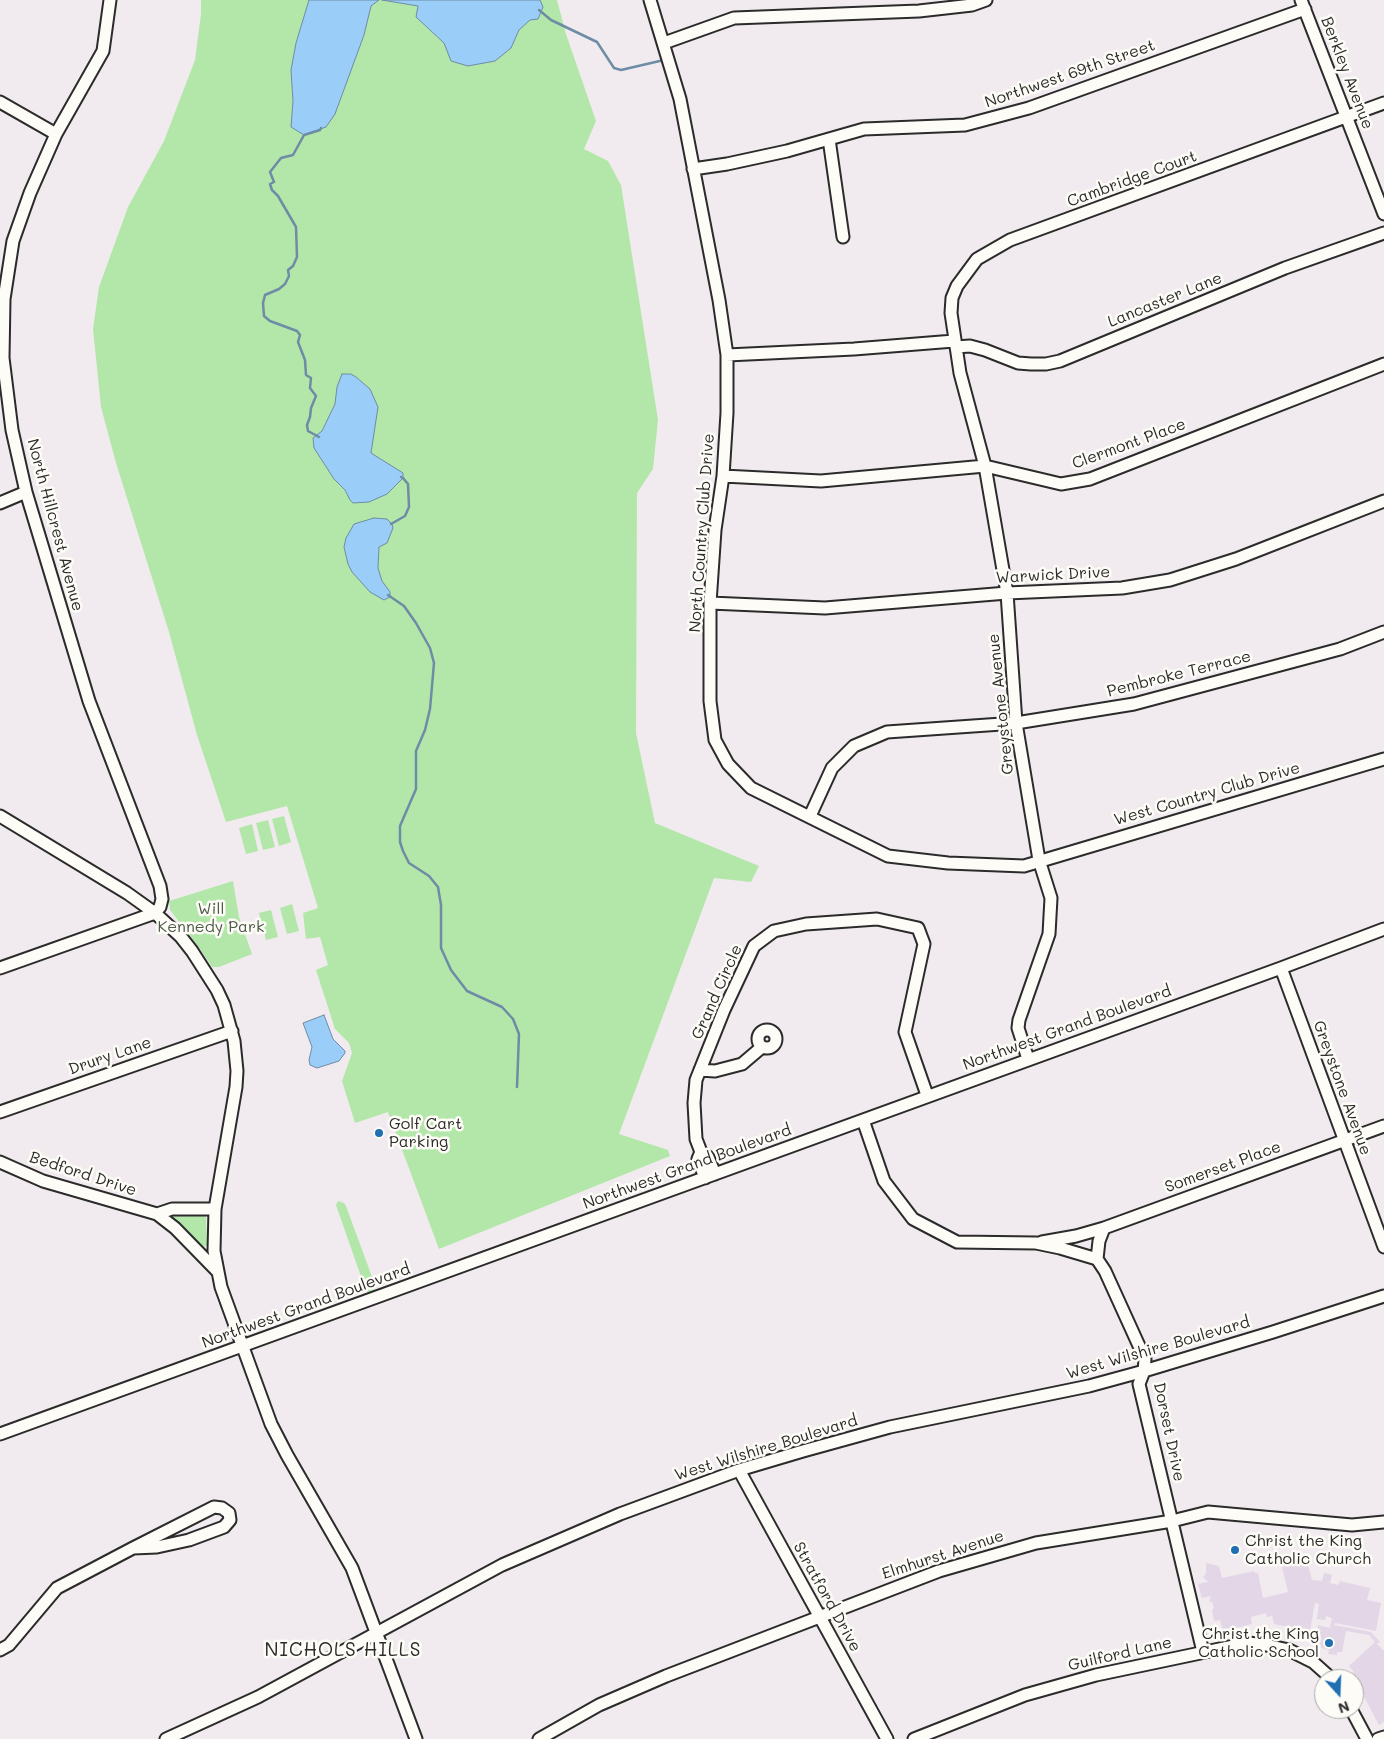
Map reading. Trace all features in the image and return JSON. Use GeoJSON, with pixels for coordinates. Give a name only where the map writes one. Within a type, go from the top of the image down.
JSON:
{"type":"FeatureCollection","features":[{"type":"Feature","properties":{"kind":"street","name":"North Hillcrest Avenue"},"geometry":{"type":"LineString","coordinates":[[110,0],[103,51],[56,134],[30,193],[13,241],[4,299],[2,358],[12,430],[26,492],[89,701],[162,894],[160,907],[155,913]]}},
{"type":"Feature","properties":{"kind":"street","name":"North Country Club Drive"},"geometry":{"type":"LineString","coordinates":[[650,0],[680,99],[719,300],[727,355],[727,413],[723,476],[715,530],[710,603],[710,701],[715,740],[728,764],[751,788],[888,856],[948,864],[1024,866],[1039,860]]}},
{"type":"Feature","properties":{"kind":"street"},"geometry":{"type":"LineString","coordinates":[[664,42],[734,18],[919,11],[972,5],[986,0]]}},
{"type":"Feature","properties":{"kind":"street","name":"Berkley Avenue"},"geometry":{"type":"LineString","coordinates":[[1303,4],[1384,214]]}},
{"type":"Feature","properties":{"kind":"street","name":"Northwest 69th Street"},"geometry":{"type":"LineString","coordinates":[[693,169],[727,164],[864,129],[965,125],[1030,108],[1303,4]]}},
{"type":"Feature","properties":{"kind":"street"},"geometry":{"type":"LineString","coordinates":[[0,102],[56,134]]}},
{"type":"Feature","properties":{"kind":"street","name":"Cambridge Court"},"geometry":{"type":"LineString","coordinates":[[955,344],[951,313],[952,298],[957,286],[977,259],[1010,240],[1384,103]]}},
{"type":"Feature","properties":{"kind":"street"},"geometry":{"type":"LineString","coordinates":[[829,139],[844,237]]}},
{"type":"Feature","properties":{"kind":"street","name":"Lancaster Lane"},"geometry":{"type":"LineString","coordinates":[[727,355],[955,344],[985,350],[1018,362],[1046,364],[1060,360],[1285,268],[1384,233]]}},
{"type":"Feature","properties":{"kind":"street","name":"Greystone Avenue"},"geometry":{"type":"LineString","coordinates":[[955,344],[960,373],[985,466],[1007,593],[1016,723],[1039,860],[1051,898],[1049,934],[1019,1020],[1018,1028],[1028,1059]]}},
{"type":"Feature","properties":{"kind":"street","name":"Clermont Place"},"geometry":{"type":"LineString","coordinates":[[723,476],[821,481],[985,466],[1061,484],[1090,479],[1384,364]]}},
{"type":"Feature","properties":{"kind":"street"},"geometry":{"type":"LineString","coordinates":[[0,502],[26,492]]}},
{"type":"Feature","properties":{"kind":"street","name":"Warwick Drive"},"geometry":{"type":"LineString","coordinates":[[710,603],[825,608],[1007,593],[1122,588],[1170,580],[1236,559],[1384,501]]}},
{"type":"Feature","properties":{"kind":"street","name":"Pembroke Terrace"},"geometry":{"type":"LineString","coordinates":[[810,816],[832,768],[854,746],[887,732],[1016,723],[1134,704],[1340,649],[1384,632]]}},
{"type":"Feature","properties":{"kind":"street","name":"West Country Club Drive"},"geometry":{"type":"LineString","coordinates":[[1039,860],[1384,759]]}},
{"type":"Feature","properties":{"kind":"street"},"geometry":{"type":"LineString","coordinates":[[0,816],[118,888],[155,913],[181,937],[202,964],[224,1005],[232,1030],[236,1064],[236,1087],[215,1209],[214,1251],[221,1287],[271,1424],[352,1568],[416,1739]]}},
{"type":"Feature","properties":{"kind":"street"},"geometry":{"type":"LineString","coordinates":[[0,968],[155,913]]}},
{"type":"Feature","properties":{"kind":"street","name":"Grand Circle"},"geometry":{"type":"LineString","coordinates":[[710,1176],[698,1159],[701,1152],[696,1139],[694,1103],[696,1080],[754,946],[774,931],[806,924],[877,919],[918,928],[924,944],[905,1032],[928,1096]]}},
{"type":"Feature","properties":{"kind":"street","name":"Northwest Grand Boulevard"},"geometry":{"type":"LineString","coordinates":[[0,1434],[1384,929]]}},
{"type":"Feature","properties":{"kind":"street","name":"Greystone Avenue"},"geometry":{"type":"LineString","coordinates":[[1281,968],[1384,1247]]}},
{"type":"Feature","properties":{"kind":"street","name":"Drury Lane"},"geometry":{"type":"LineString","coordinates":[[0,1112],[232,1030]]}},
{"type":"Feature","properties":{"kind":"street"},"geometry":{"type":"LineString","coordinates":[[700,1070],[714,1071],[736,1066],[751,1058],[762,1047]]}},
{"type":"Feature","properties":{"kind":"street"},"geometry":{"type":"LineString","coordinates":[[863,1120],[884,1181],[913,1219],[957,1242],[1036,1244],[1096,1259],[1099,1241],[1104,1228]]}},
{"type":"Feature","properties":{"kind":"street","name":"Somerset Place"},"geometry":{"type":"LineString","coordinates":[[1036,1244],[1104,1228],[1384,1126]]}},
{"type":"Feature","properties":{"kind":"street","name":"Bedford Drive"},"geometry":{"type":"LineString","coordinates":[[0,1162],[43,1181],[157,1214],[175,1228],[217,1271]]}},
{"type":"Feature","properties":{"kind":"street","name":"Bedford Drive"},"geometry":{"type":"LineString","coordinates":[[157,1214],[172,1209],[215,1209]]}},
{"type":"Feature","properties":{"kind":"street","name":"Dorset Drive"},"geometry":{"type":"LineString","coordinates":[[1096,1259],[1105,1271],[1145,1359],[1144,1371],[1139,1384],[1203,1652]]}},
{"type":"Feature","properties":{"kind":"street","name":"West Wilshire Boulevard"},"geometry":{"type":"LineString","coordinates":[[166,1739],[258,1697],[502,1565],[620,1514],[739,1470],[890,1428],[1089,1386],[1276,1332],[1384,1296]]}},
{"type":"Feature","properties":{"kind":"street","name":"Stratford Drive"},"geometry":{"type":"LineString","coordinates":[[739,1470],[886,1739]]}},
{"type":"Feature","properties":{"kind":"street"},"geometry":{"type":"LineString","coordinates":[[0,1650],[9,1645],[56,1588],[133,1548],[214,1507],[222,1508],[229,1513],[230,1520],[224,1527],[189,1540],[157,1547],[133,1548]]}},
{"type":"Feature","properties":{"kind":"street","name":"Elmhurst Avenue"},"geometry":{"type":"LineString","coordinates":[[539,1739],[599,1705],[666,1676],[939,1570],[1036,1543],[1172,1521],[1208,1512],[1352,1525],[1384,1522]]}},
{"type":"Feature","properties":{"kind":"street","name":"Guilford Lane"},"geometry":{"type":"LineString","coordinates":[[914,1739],[1025,1695],[1096,1675],[1248,1643],[1289,1650],[1313,1662],[1321,1669]]}},
{"type":"Feature","properties":{"kind":"street"},"geometry":{"type":"LineString","coordinates":[[1356,1719],[1367,1739]]}},
{"type":"Feature","properties":{"kind":"street"},"geometry":{"type":"LineString","coordinates":[[1378,1739],[1384,1737]]}},
{"type":"Feature","properties":{"kind":"shaded area","name":"Christ the King Catholic School"},"geometry":{"type":"Polygon","coordinates":[[[1307,1561],[1312,1580],[1322,1581],[1324,1573],[1332,1575],[1330,1583],[1338,1585],[1340,1581],[1370,1588],[1367,1600],[1381,1603],[1376,1631],[1335,1623],[1334,1625],[1371,1632],[1380,1642],[1377,1644],[1384,1651],[1384,1722],[1379,1725],[1364,1697],[1364,1669],[1352,1669],[1349,1666],[1375,1642],[1369,1635],[1346,1631],[1342,1652],[1337,1652],[1337,1655],[1328,1654],[1329,1650],[1321,1648],[1321,1645],[1314,1644],[1318,1625],[1330,1628],[1332,1618],[1326,1616],[1325,1620],[1317,1619],[1319,1604],[1315,1603],[1310,1631],[1274,1624],[1272,1616],[1267,1617],[1266,1613],[1251,1617],[1252,1624],[1223,1631],[1220,1620],[1214,1621],[1212,1610],[1214,1608],[1212,1602],[1209,1602],[1211,1596],[1202,1598],[1198,1584],[1208,1582],[1203,1577],[1206,1574],[1206,1563],[1219,1566],[1222,1578],[1254,1571],[1258,1573],[1263,1598],[1288,1592],[1282,1567],[1284,1566],[1283,1563],[1307,1561]]]}},
{"type":"Feature","properties":{"kind":"green space"},"geometry":{"type":"Polygon","coordinates":[[[201,0],[557,0],[566,34],[596,121],[584,149],[608,161],[621,185],[658,420],[653,469],[637,493],[636,733],[655,823],[759,866],[751,882],[714,878],[619,1134],[668,1150],[670,1156],[439,1249],[388,1112],[355,1123],[342,1081],[352,1053],[349,1043],[335,1029],[316,970],[328,965],[320,937],[306,939],[303,913],[318,908],[287,806],[226,822],[197,735],[169,632],[116,463],[101,407],[93,329],[99,287],[128,207],[164,141],[195,60],[201,0]]]}},
{"type":"Feature","properties":{"kind":"green space"},"geometry":{"type":"Polygon","coordinates":[[[284,816],[291,842],[279,846],[272,819],[284,816]]]}},
{"type":"Feature","properties":{"kind":"green space"},"geometry":{"type":"Polygon","coordinates":[[[268,820],[275,847],[263,850],[256,823],[268,820]]]}},
{"type":"Feature","properties":{"kind":"green space"},"geometry":{"type":"Polygon","coordinates":[[[252,824],[258,851],[246,854],[239,828],[252,824]]]}},
{"type":"Feature","properties":{"kind":"green space","name":"Will Kennedy Park"},"geometry":{"type":"Polygon","coordinates":[[[233,881],[239,917],[252,954],[219,967],[212,967],[170,910],[169,901],[233,881]]]}},
{"type":"Feature","properties":{"kind":"green space"},"geometry":{"type":"Polygon","coordinates":[[[292,904],[299,931],[287,934],[280,908],[292,904]]]}},
{"type":"Feature","properties":{"kind":"green space"},"geometry":{"type":"Polygon","coordinates":[[[271,910],[278,937],[266,940],[259,913],[271,910]]]}},
{"type":"Feature","properties":{"kind":"green space"},"geometry":{"type":"Polygon","coordinates":[[[338,1201],[346,1206],[375,1285],[375,1291],[370,1294],[366,1291],[336,1205],[338,1201]]]}},
{"type":"Feature","properties":{"kind":"green space"},"geometry":{"type":"Polygon","coordinates":[[[173,1214],[202,1215],[206,1217],[207,1246],[201,1247],[170,1219],[169,1216],[173,1214]]]}},
{"type":"Feature","properties":{"kind":"water"},"geometry":{"type":"Polygon","coordinates":[[[309,0],[379,0],[371,6],[364,35],[335,114],[326,127],[304,135],[291,127],[293,101],[291,70],[296,43],[309,0]]]}},
{"type":"Feature","properties":{"kind":"water"},"geometry":{"type":"Polygon","coordinates":[[[382,0],[540,0],[543,7],[538,19],[530,20],[519,30],[511,48],[495,61],[468,66],[451,61],[444,43],[416,17],[418,6],[382,0]]]}},
{"type":"Feature","properties":{"kind":"water"},"geometry":{"type":"Polygon","coordinates":[[[342,374],[351,374],[370,389],[378,407],[371,453],[403,473],[403,478],[387,494],[369,502],[353,503],[345,490],[334,479],[314,448],[313,438],[322,431],[335,404],[337,387],[342,374]]]}},
{"type":"Feature","properties":{"kind":"water"},"geometry":{"type":"Polygon","coordinates":[[[374,518],[387,519],[393,528],[387,543],[379,547],[378,568],[382,581],[390,592],[390,597],[384,600],[370,592],[352,572],[344,547],[346,538],[354,524],[374,518]]]}},
{"type":"Feature","properties":{"kind":"water"},"geometry":{"type":"Polygon","coordinates":[[[324,1015],[333,1039],[345,1053],[339,1061],[317,1068],[310,1065],[309,1060],[312,1047],[303,1023],[324,1015]]]}},
{"type":"Feature","properties":{"kind":"waterway"},"geometry":{"type":"LineString","coordinates":[[539,10],[551,20],[597,42],[614,68],[621,70],[664,60]]}},
{"type":"Feature","properties":{"kind":"waterway"},"geometry":{"type":"LineString","coordinates":[[319,437],[308,431],[307,425],[316,396],[310,388],[311,378],[306,375],[305,360],[298,342],[300,335],[297,331],[270,321],[264,316],[263,303],[265,295],[285,284],[289,276],[288,270],[293,266],[297,257],[296,227],[278,196],[272,190],[270,184],[274,182],[270,172],[281,158],[293,155],[304,135],[321,128]]}},
{"type":"Feature","properties":{"kind":"waterway"},"geometry":{"type":"LineString","coordinates":[[391,524],[405,516],[409,507],[408,484],[401,477]]}},
{"type":"Feature","properties":{"kind":"waterway"},"geometry":{"type":"LineString","coordinates":[[388,595],[404,606],[416,623],[430,648],[434,663],[430,709],[425,730],[416,751],[416,789],[400,826],[400,842],[409,863],[429,876],[438,887],[441,905],[441,948],[451,970],[467,991],[502,1007],[513,1019],[519,1034],[517,1087]]}},
{"type":"Feature","properties":{"kind":"place","name":"Golf Cart Parking"},"geometry":{"type":"Point","coordinates":[379,1133]}},
{"type":"Feature","properties":{"kind":"place","name":"Christ the King Catholic Church"},"geometry":{"type":"Point","coordinates":[1235,1550]}},
{"type":"Feature","properties":{"kind":"place","name":"Christ the King Catholic School"},"geometry":{"type":"Point","coordinates":[1329,1643]}},
{"type":"Feature","properties":{"kind":"district","name":"NICHOLS HILLS"},"geometry":{"type":"Point","coordinates":[343,1650]}}]}
